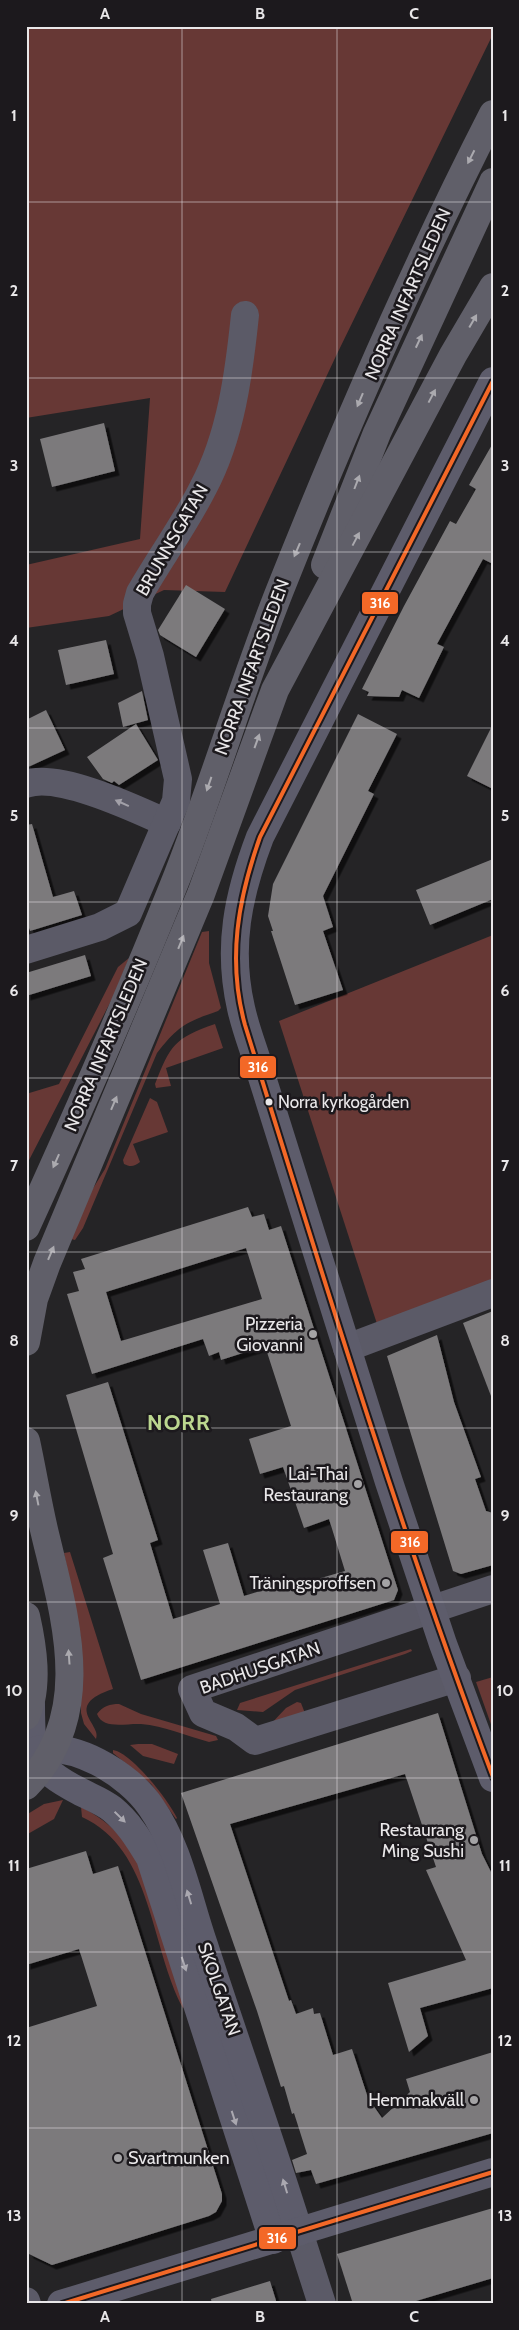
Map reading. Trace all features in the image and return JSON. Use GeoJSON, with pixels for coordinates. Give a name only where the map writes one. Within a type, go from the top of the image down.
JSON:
{"type":"FeatureCollection","features":[{"type":"Feature","properties":{"kind":"highway","name":"NORRA INFARTSLEDEN"},"geometry":{"type":"LineString","coordinates":[[26,1227],[104,1053],[174,884],[243,687],[284,581],[375,365],[493,114]]}},
{"type":"Feature","properties":{"kind":"highway"},"geometry":{"type":"LineString","coordinates":[[275,690],[377,433],[493,182]]}},
{"type":"Feature","properties":{"kind":"highway","name":"NORRA INFARTSLEDEN"},"geometry":{"type":"LineString","coordinates":[[26,1342],[30,1301],[201,894],[275,690],[453,355],[493,287]]}},
{"type":"Feature","properties":{"kind":"highway"},"geometry":{"type":"LineString","coordinates":[[26,1441],[66,1623],[70,1660],[68,1706],[36,1761]]}},
{"type":"Feature","properties":{"kind":"highway"},"geometry":{"type":"LineString","coordinates":[[26,1616],[34,1673],[29,1710]]}},
{"type":"Feature","properties":{"kind":"street","name":"BRUNNSGATAN"},"geometry":{"type":"LineString","coordinates":[[26,950],[100,927],[128,913],[143,874],[176,801],[178,779],[137,604],[140,593],[204,488],[223,438],[240,362],[245,315]]}},
{"type":"Feature","properties":{"kind":"street"},"geometry":{"type":"LineString","coordinates":[[489,396],[260,837],[245,876],[236,920],[234,970],[241,1009],[430,1608],[493,1778]]}},
{"type":"Feature","properties":{"kind":"street"},"geometry":{"type":"LineString","coordinates":[[26,784],[32,782],[69,786],[106,796],[167,823]]}},
{"type":"Feature","properties":{"kind":"street"},"geometry":{"type":"LineString","coordinates":[[347,1348],[493,1293]]}},
{"type":"Feature","properties":{"kind":"street","name":"BADHUSGATAN"},"geometry":{"type":"LineString","coordinates":[[457,1678],[255,1741],[236,1727],[203,1713],[192,1689],[430,1608],[493,1589]]}},
{"type":"Feature","properties":{"kind":"street"},"geometry":{"type":"LineString","coordinates":[[29,1710],[36,1761]]}},
{"type":"Feature","properties":{"kind":"street","name":"SKOLGATAN"},"geometry":{"type":"LineString","coordinates":[[36,1761],[76,1753],[114,1772],[150,1806],[160,1821],[185,1885],[322,2304]]}},
{"type":"Feature","properties":{"kind":"street","name":"SKOLGATAN"},"geometry":{"type":"LineString","coordinates":[[36,1761],[56,1778],[112,1809],[127,1824],[150,1858],[273,2240]]}},
{"type":"Feature","properties":{"kind":"street"},"geometry":{"type":"LineString","coordinates":[[61,2304],[493,2172]]}},
{"type":"Feature","properties":{"kind":"shaded area"},"geometry":{"type":"Polygon","coordinates":[[[26,26],[493,26],[493,34],[336,356],[225,592],[164,590],[109,616],[26,628],[26,565],[140,539],[150,398],[26,418],[26,26]]]}},
{"type":"Feature","properties":{"kind":"shaded area"},"geometry":{"type":"Polygon","coordinates":[[[209,931],[209,963],[221,1008],[183,1026],[157,1053],[83,1228],[75,1240],[71,1239],[92,1190],[105,1169],[202,932],[209,931]]]}},
{"type":"Feature","properties":{"kind":"shaded area","name":"Norra kyrkogården"},"geometry":{"type":"Polygon","coordinates":[[[493,935],[493,1284],[378,1327],[279,1021],[493,935]]]}},
{"type":"Feature","properties":{"kind":"shaded area"},"geometry":{"type":"Polygon","coordinates":[[[129,958],[114,995],[26,1166],[26,1094],[59,1084],[118,967],[129,958]]]}},
{"type":"Feature","properties":{"kind":"shaded area"},"geometry":{"type":"Polygon","coordinates":[[[215,1024],[223,1048],[166,1068],[171,1086],[156,1088],[155,1084],[160,1071],[175,1045],[190,1034],[215,1024]]]}},
{"type":"Feature","properties":{"kind":"shaded area"},"geometry":{"type":"Polygon","coordinates":[[[150,1098],[157,1102],[168,1132],[133,1144],[140,1162],[134,1166],[126,1165],[123,1160],[150,1098]]]}},
{"type":"Feature","properties":{"kind":"shaded area"},"geometry":{"type":"Polygon","coordinates":[[[70,1552],[113,1689],[98,1695],[89,1702],[88,1715],[97,1734],[96,1739],[84,1724],[81,1713],[81,1639],[64,1553],[70,1552]]]}},
{"type":"Feature","properties":{"kind":"shaded area"},"geometry":{"type":"Polygon","coordinates":[[[411,1649],[412,1651],[405,1654],[295,1690],[263,1712],[237,1710],[240,1703],[411,1649]]]}},
{"type":"Feature","properties":{"kind":"shaded area"},"geometry":{"type":"Polygon","coordinates":[[[493,1677],[493,1730],[476,1682],[493,1677]]]}},
{"type":"Feature","properties":{"kind":"shaded area"},"geometry":{"type":"Polygon","coordinates":[[[297,1702],[301,1703],[306,1716],[269,1726],[286,1708],[297,1702]]]}},
{"type":"Feature","properties":{"kind":"shaded area"},"geometry":{"type":"Polygon","coordinates":[[[119,1704],[141,1714],[216,1736],[218,1740],[209,1742],[158,1727],[141,1724],[116,1725],[100,1719],[97,1714],[104,1707],[119,1704]]]}},
{"type":"Feature","properties":{"kind":"shaded area"},"geometry":{"type":"Polygon","coordinates":[[[152,1744],[178,1754],[174,1764],[143,1756],[130,1745],[152,1744]]]}},
{"type":"Feature","properties":{"kind":"shaded area"},"geometry":{"type":"Polygon","coordinates":[[[113,1750],[121,1753],[139,1768],[173,1810],[176,1819],[151,1784],[113,1753],[113,1750]]]}},
{"type":"Feature","properties":{"kind":"shaded area"},"geometry":{"type":"Polygon","coordinates":[[[63,1800],[54,1819],[26,1835],[26,1815],[44,1804],[63,1800]]]}},
{"type":"Feature","properties":{"kind":"shaded area"},"geometry":{"type":"Polygon","coordinates":[[[81,1807],[107,1823],[138,1861],[185,2007],[183,2008],[172,1984],[147,1902],[136,1875],[123,1852],[105,1832],[82,1817],[81,1807]]]}},
{"type":"Feature","properties":{"kind":"building"},"geometry":{"type":"Polygon","coordinates":[[[104,423],[115,471],[52,487],[40,439],[104,423]]]}},
{"type":"Feature","properties":{"kind":"building"},"geometry":{"type":"Polygon","coordinates":[[[493,443],[493,564],[483,559],[437,644],[444,647],[419,698],[402,690],[399,697],[367,696],[369,692],[362,689],[450,521],[456,524],[476,489],[469,485],[493,443]]]}},
{"type":"Feature","properties":{"kind":"building"},"geometry":{"type":"Polygon","coordinates":[[[186,585],[225,609],[196,657],[160,635],[158,630],[186,585]]]}},
{"type":"Feature","properties":{"kind":"building"},"geometry":{"type":"Polygon","coordinates":[[[106,640],[114,674],[66,685],[58,650],[106,640]]]}},
{"type":"Feature","properties":{"kind":"building"},"geometry":{"type":"Polygon","coordinates":[[[142,691],[148,720],[123,727],[118,703],[142,691]]]}},
{"type":"Feature","properties":{"kind":"building"},"geometry":{"type":"Polygon","coordinates":[[[46,710],[65,750],[26,768],[26,720],[46,710]]]}},
{"type":"Feature","properties":{"kind":"building"},"geometry":{"type":"Polygon","coordinates":[[[358,714],[397,734],[368,791],[374,794],[323,896],[333,927],[323,931],[343,990],[295,1005],[268,916],[273,884],[358,714]]]}},
{"type":"Feature","properties":{"kind":"building"},"geometry":{"type":"Polygon","coordinates":[[[136,724],[158,760],[119,785],[114,781],[112,783],[103,779],[87,757],[136,724]]]}},
{"type":"Feature","properties":{"kind":"building"},"geometry":{"type":"Polygon","coordinates":[[[493,724],[493,789],[467,776],[493,724]]]}},
{"type":"Feature","properties":{"kind":"building"},"geometry":{"type":"Polygon","coordinates":[[[32,824],[53,897],[74,891],[82,915],[30,931],[26,919],[26,825],[32,824]]]}},
{"type":"Feature","properties":{"kind":"building"},"geometry":{"type":"Polygon","coordinates":[[[493,859],[493,899],[430,925],[416,890],[493,859]]]}},
{"type":"Feature","properties":{"kind":"building"},"geometry":{"type":"Polygon","coordinates":[[[85,955],[91,976],[26,996],[26,973],[85,955]]]}},
{"type":"Feature","properties":{"kind":"building"},"geometry":{"type":"Polygon","coordinates":[[[248,1207],[252,1217],[264,1214],[269,1230],[281,1226],[398,1590],[394,1600],[141,1680],[103,1558],[113,1554],[66,1395],[108,1382],[158,1540],[150,1543],[173,1619],[220,1604],[203,1550],[228,1543],[244,1596],[296,1580],[297,1585],[345,1571],[329,1519],[304,1528],[283,1467],[260,1474],[249,1439],[291,1426],[265,1346],[221,1360],[219,1352],[209,1356],[203,1339],[92,1374],[67,1294],[79,1291],[73,1272],[85,1269],[81,1259],[248,1207]],[[246,1248],[106,1292],[121,1341],[262,1299],[246,1248]]]}},
{"type":"Feature","properties":{"kind":"building"},"geometry":{"type":"Polygon","coordinates":[[[493,1311],[493,1395],[491,1396],[463,1323],[493,1311]]]}},
{"type":"Feature","properties":{"kind":"building"},"geometry":{"type":"Polygon","coordinates":[[[437,1335],[454,1402],[481,1477],[475,1479],[486,1511],[493,1513],[493,1565],[461,1574],[453,1571],[387,1356],[437,1335]]]}},
{"type":"Feature","properties":{"kind":"building"},"geometry":{"type":"Polygon","coordinates":[[[438,1713],[482,1854],[493,1876],[493,1988],[420,2008],[428,2036],[409,2052],[388,1983],[466,1960],[426,1870],[436,1867],[405,1774],[230,1824],[289,2001],[291,2000],[296,2014],[313,2008],[314,2014],[320,2013],[333,2055],[352,2049],[368,2098],[382,2118],[410,2092],[406,2079],[493,2052],[493,2133],[316,2184],[311,2170],[296,2173],[292,2160],[307,2154],[284,2086],[281,2087],[257,2011],[181,1793],[438,1713]]]}},
{"type":"Feature","properties":{"kind":"building"},"geometry":{"type":"Polygon","coordinates":[[[86,1851],[93,1874],[118,1866],[222,2194],[222,2201],[216,2212],[209,2216],[52,2265],[29,2254],[26,2245],[26,2028],[97,2006],[79,1949],[26,1965],[26,1869],[86,1851]]]}},
{"type":"Feature","properties":{"kind":"building"},"geometry":{"type":"Polygon","coordinates":[[[493,2208],[493,2278],[406,2304],[353,2304],[337,2254],[493,2208]]]}},
{"type":"Feature","properties":{"kind":"building"},"geometry":{"type":"Polygon","coordinates":[[[270,2281],[277,2304],[212,2304],[211,2299],[270,2281]]]}},
{"type":"Feature","properties":{"kind":"transit line","name":"316"},"geometry":{"type":"LineString","coordinates":[[493,381],[260,837],[252,860],[241,907],[236,953],[237,977],[245,1025],[363,1403],[426,1591],[493,1777]]}},
{"type":"Feature","properties":{"kind":"transit line","name":"316"},"geometry":{"type":"LineString","coordinates":[[62,2304],[493,2172]]}},
{"type":"Feature","properties":{"kind":"place","name":"Norra kyrkogården"},"geometry":{"type":"Point","coordinates":[269,1102]}},
{"type":"Feature","properties":{"kind":"place","name":"Pizzeria Giovanni"},"geometry":{"type":"Point","coordinates":[313,1334]}},
{"type":"Feature","properties":{"kind":"place","name":"Lai-Thai Restaurang"},"geometry":{"type":"Point","coordinates":[358,1484]}},
{"type":"Feature","properties":{"kind":"place","name":"Träningsproffsen"},"geometry":{"type":"Point","coordinates":[386,1583]}},
{"type":"Feature","properties":{"kind":"place","name":"Restaurang Ming Sushi"},"geometry":{"type":"Point","coordinates":[474,1840]}},
{"type":"Feature","properties":{"kind":"place","name":"Hemmakväll"},"geometry":{"type":"Point","coordinates":[474,2100]}},
{"type":"Feature","properties":{"kind":"place","name":"Svartmunken"},"geometry":{"type":"Point","coordinates":[118,2158]}},
{"type":"Feature","properties":{"kind":"district","name":"NORR"},"geometry":{"type":"Point","coordinates":[179,1422]}}]}
